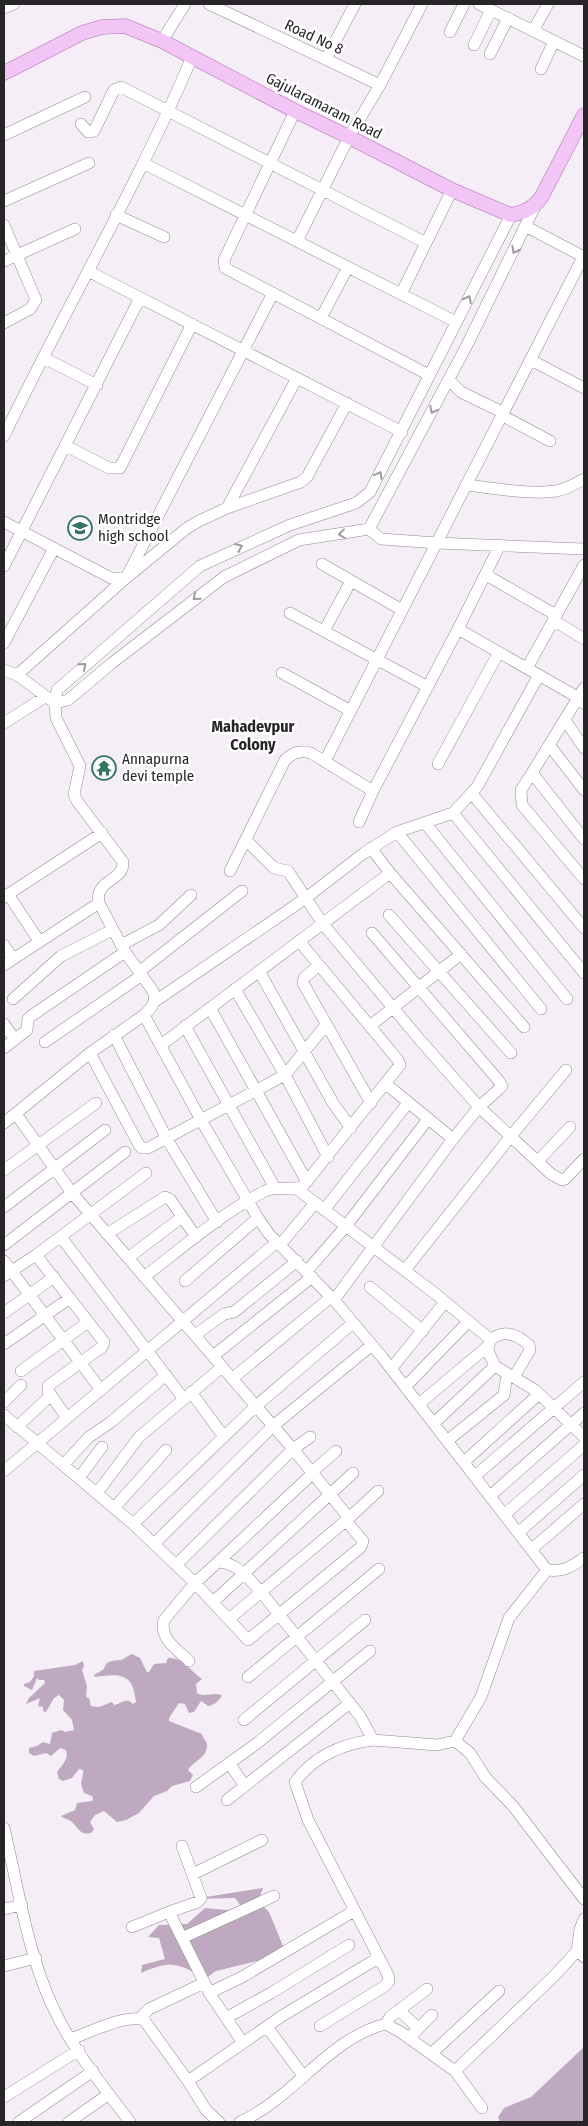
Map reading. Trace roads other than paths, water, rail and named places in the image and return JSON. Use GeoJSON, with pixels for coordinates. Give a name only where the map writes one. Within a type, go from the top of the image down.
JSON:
{"type":"FeatureCollection","features":[{"type":"Feature","properties":{"kind":"main road","name":"Gajularamaram Road"},"geometry":{"type":"LineString","coordinates":[[4,73],[82,33],[102,26],[124,26],[162,41],[452,190],[511,214]]}},
{"type":"Feature","properties":{"kind":"main road"},"geometry":{"type":"LineString","coordinates":[[511,214],[520,213],[536,206],[584,115]]}},
{"type":"Feature","properties":{"kind":"street"},"geometry":{"type":"LineString","coordinates":[[4,8],[14,4]]}},
{"type":"Feature","properties":{"kind":"street"},"geometry":{"type":"LineString","coordinates":[[162,41],[185,4]]}},
{"type":"Feature","properties":{"kind":"street","name":"Road No 8"},"geometry":{"type":"LineString","coordinates":[[208,4],[380,85]]}},
{"type":"Feature","properties":{"kind":"street"},"geometry":{"type":"LineString","coordinates":[[326,59],[355,4]]}},
{"type":"Feature","properties":{"kind":"street"},"geometry":{"type":"LineString","coordinates":[[297,241],[349,137],[380,85],[422,4]]}},
{"type":"Feature","properties":{"kind":"street"},"geometry":{"type":"LineString","coordinates":[[450,32],[464,4]]}},
{"type":"Feature","properties":{"kind":"street"},"geometry":{"type":"LineString","coordinates":[[533,31],[548,4]]}},
{"type":"Feature","properties":{"kind":"street"},"geometry":{"type":"LineString","coordinates":[[474,45],[485,8],[507,21],[533,31],[584,56]]}},
{"type":"Feature","properties":{"kind":"street"},"geometry":{"type":"LineString","coordinates":[[490,54],[507,21]]}},
{"type":"Feature","properties":{"kind":"street"},"geometry":{"type":"LineString","coordinates":[[541,69],[554,41]]}},
{"type":"Feature","properties":{"kind":"street"},"geometry":{"type":"LineString","coordinates":[[4,436],[169,111],[192,57]]}},
{"type":"Feature","properties":{"kind":"street"},"geometry":{"type":"LineString","coordinates":[[81,124],[88,132],[94,131],[114,90],[120,87],[426,243]]}},
{"type":"Feature","properties":{"kind":"street"},"geometry":{"type":"LineString","coordinates":[[4,135],[85,97]]}},
{"type":"Feature","properties":{"kind":"street"},"geometry":{"type":"LineString","coordinates":[[295,111],[224,260],[225,268],[429,375]]}},
{"type":"Feature","properties":{"kind":"street"},"geometry":{"type":"LineString","coordinates":[[4,201],[89,163]]}},
{"type":"Feature","properties":{"kind":"street"},"geometry":{"type":"LineString","coordinates":[[143,163],[456,322]]}},
{"type":"Feature","properties":{"kind":"street"},"geometry":{"type":"LineString","coordinates":[[401,294],[452,190]]}},
{"type":"Feature","properties":{"kind":"street"},"geometry":{"type":"LineString","coordinates":[[369,529],[449,380],[536,206]]}},
{"type":"Feature","properties":{"kind":"street"},"geometry":{"type":"LineString","coordinates":[[50,700],[61,686],[200,566],[290,525],[356,503],[370,492],[511,214]]}},
{"type":"Feature","properties":{"kind":"street"},"geometry":{"type":"LineString","coordinates":[[116,215],[164,237]]}},
{"type":"Feature","properties":{"kind":"street"},"geometry":{"type":"LineString","coordinates":[[4,225],[36,300],[30,309],[4,323]]}},
{"type":"Feature","properties":{"kind":"street"},"geometry":{"type":"LineString","coordinates":[[325,761],[584,256],[527,227]]}},
{"type":"Feature","properties":{"kind":"street"},"geometry":{"type":"LineString","coordinates":[[4,261],[75,229]]}},
{"type":"Feature","properties":{"kind":"street"},"geometry":{"type":"LineString","coordinates":[[320,318],[348,267]]}},
{"type":"Feature","properties":{"kind":"street"},"geometry":{"type":"LineString","coordinates":[[88,271],[402,432]]}},
{"type":"Feature","properties":{"kind":"street"},"geometry":{"type":"LineString","coordinates":[[126,578],[273,293]]}},
{"type":"Feature","properties":{"kind":"street"},"geometry":{"type":"LineString","coordinates":[[4,566],[140,298]]}},
{"type":"Feature","properties":{"kind":"street"},"geometry":{"type":"LineString","coordinates":[[66,446],[109,468],[120,468],[192,324]]}},
{"type":"Feature","properties":{"kind":"street"},"geometry":{"type":"LineString","coordinates":[[44,358],[96,385]]}},
{"type":"Feature","properties":{"kind":"street"},"geometry":{"type":"LineString","coordinates":[[531,360],[583,384]]}},
{"type":"Feature","properties":{"kind":"street"},"geometry":{"type":"LineString","coordinates":[[227,508],[297,378]]}},
{"type":"Feature","properties":{"kind":"street"},"geometry":{"type":"LineString","coordinates":[[449,380],[461,392],[550,441]]}},
{"type":"Feature","properties":{"kind":"street"},"geometry":{"type":"LineString","coordinates":[[17,675],[126,578],[187,528],[227,508],[302,482],[307,477],[347,404]]}},
{"type":"Feature","properties":{"kind":"street"},"geometry":{"type":"LineString","coordinates":[[467,485],[497,489],[556,491],[584,479]]}},
{"type":"Feature","properties":{"kind":"street"},"geometry":{"type":"LineString","coordinates":[[364,498],[378,514]]}},
{"type":"Feature","properties":{"kind":"street"},"geometry":{"type":"LineString","coordinates":[[4,522],[111,578],[126,578]]}},
{"type":"Feature","properties":{"kind":"street"},"geometry":{"type":"LineString","coordinates":[[369,529],[380,539],[437,544],[584,549]]}},
{"type":"Feature","properties":{"kind":"street"},"geometry":{"type":"LineString","coordinates":[[4,723],[50,700],[68,700],[112,663],[224,576],[299,540],[369,529]]}},
{"type":"Feature","properties":{"kind":"street"},"geometry":{"type":"LineString","coordinates":[[359,822],[373,791],[500,545]]}},
{"type":"Feature","properties":{"kind":"street"},"geometry":{"type":"LineString","coordinates":[[4,643],[54,548]]}},
{"type":"Feature","properties":{"kind":"street"},"geometry":{"type":"LineString","coordinates":[[322,564],[402,610]]}},
{"type":"Feature","properties":{"kind":"street"},"geometry":{"type":"LineString","coordinates":[[526,668],[584,565]]}},
{"type":"Feature","properties":{"kind":"street"},"geometry":{"type":"LineString","coordinates":[[486,575],[555,618],[584,639]]}},
{"type":"Feature","properties":{"kind":"street"},"geometry":{"type":"LineString","coordinates":[[324,631],[351,581]]}},
{"type":"Feature","properties":{"kind":"street"},"geometry":{"type":"LineString","coordinates":[[290,613],[428,687]]}},
{"type":"Feature","properties":{"kind":"street"},"geometry":{"type":"LineString","coordinates":[[458,629],[538,675],[583,697],[565,720],[521,790],[522,804],[584,879]]}},
{"type":"Feature","properties":{"kind":"street"},"geometry":{"type":"LineString","coordinates":[[438,764],[499,652]]}},
{"type":"Feature","properties":{"kind":"street"},"geometry":{"type":"LineString","coordinates":[[4,670],[17,675],[50,700],[56,718],[80,766],[74,794],[120,857],[123,868],[99,890],[97,895],[99,903],[112,930],[153,990],[155,996],[151,1009],[144,1015],[90,1053],[4,1123]]}},
{"type":"Feature","properties":{"kind":"street"},"geometry":{"type":"LineString","coordinates":[[282,673],[351,711]]}},
{"type":"Feature","properties":{"kind":"street"},"geometry":{"type":"LineString","coordinates":[[154,1002],[306,898],[371,848],[397,832],[453,813],[472,795],[538,675]]}},
{"type":"Feature","properties":{"kind":"street"},"geometry":{"type":"LineString","coordinates":[[565,720],[584,748]]}},
{"type":"Feature","properties":{"kind":"street"},"geometry":{"type":"LineString","coordinates":[[550,746],[584,790]]}},
{"type":"Feature","properties":{"kind":"street"},"geometry":{"type":"LineString","coordinates":[[230,871],[286,760],[292,754],[302,750],[311,753],[373,791]]}},
{"type":"Feature","properties":{"kind":"street"},"geometry":{"type":"LineString","coordinates":[[532,773],[584,839]]}},
{"type":"Feature","properties":{"kind":"street"},"geometry":{"type":"LineString","coordinates":[[472,795],[584,928]]}},
{"type":"Feature","properties":{"kind":"street"},"geometry":{"type":"LineString","coordinates":[[453,813],[584,973]]}},
{"type":"Feature","properties":{"kind":"street"},"geometry":{"type":"LineString","coordinates":[[424,823],[567,999]]}},
{"type":"Feature","properties":{"kind":"street"},"geometry":{"type":"LineString","coordinates":[[397,832],[541,1009]]}},
{"type":"Feature","properties":{"kind":"street"},"geometry":{"type":"LineString","coordinates":[[39,941],[5,895],[102,833]]}},
{"type":"Feature","properties":{"kind":"street"},"geometry":{"type":"LineString","coordinates":[[246,840],[274,868],[288,871],[323,924],[479,1107],[552,1174],[562,1180],[566,1179],[584,1159]]}},
{"type":"Feature","properties":{"kind":"street"},"geometry":{"type":"LineString","coordinates":[[371,848],[390,874],[524,1027]]}},
{"type":"Feature","properties":{"kind":"street"},"geometry":{"type":"LineString","coordinates":[[161,1045],[390,874]]}},
{"type":"Feature","properties":{"kind":"street"},"geometry":{"type":"LineString","coordinates":[[45,1042],[141,973],[242,891]]}},
{"type":"Feature","properties":{"kind":"street"},"geometry":{"type":"LineString","coordinates":[[4,1048],[27,1030],[28,1019],[31,1016],[123,948],[159,924],[191,895]]}},
{"type":"Feature","properties":{"kind":"street"},"geometry":{"type":"LineString","coordinates":[[4,945],[8,962],[99,903]]}},
{"type":"Feature","properties":{"kind":"street"},"geometry":{"type":"LineString","coordinates":[[389,915],[511,1053]]}},
{"type":"Feature","properties":{"kind":"street"},"geometry":{"type":"LineString","coordinates":[[13,999],[61,956],[112,930]]}},
{"type":"Feature","properties":{"kind":"street"},"geometry":{"type":"LineString","coordinates":[[233,1378],[332,1299],[452,1139],[479,1107],[502,1086],[372,933]]}},
{"type":"Feature","properties":{"kind":"street"},"geometry":{"type":"LineString","coordinates":[[297,1189],[307,1182],[400,1065],[398,1060],[299,941]]}},
{"type":"Feature","properties":{"kind":"street"},"geometry":{"type":"LineString","coordinates":[[370,1026],[461,954]]}},
{"type":"Feature","properties":{"kind":"street"},"geometry":{"type":"LineString","coordinates":[[319,965],[302,980],[370,1104]]}},
{"type":"Feature","properties":{"kind":"street"},"geometry":{"type":"LineString","coordinates":[[259,971],[333,1102],[351,1128]]}},
{"type":"Feature","properties":{"kind":"street"},"geometry":{"type":"LineString","coordinates":[[235,989],[328,1156]]}},
{"type":"Feature","properties":{"kind":"street"},"geometry":{"type":"LineString","coordinates":[[210,1008],[307,1182]]}},
{"type":"Feature","properties":{"kind":"street"},"geometry":{"type":"LineString","coordinates":[[144,1015],[201,1120],[258,1218],[279,1244],[309,1274],[372,1345],[519,1532],[546,1570]]}},
{"type":"Feature","properties":{"kind":"street"},"geometry":{"type":"LineString","coordinates":[[4,1024],[15,1040]]}},
{"type":"Feature","properties":{"kind":"street"},"geometry":{"type":"LineString","coordinates":[[90,1053],[139,1145],[142,1148],[148,1148],[285,1076],[326,1025]]}},
{"type":"Feature","properties":{"kind":"street"},"geometry":{"type":"LineString","coordinates":[[185,1026],[275,1188]]}},
{"type":"Feature","properties":{"kind":"street"},"geometry":{"type":"LineString","coordinates":[[114,1036],[167,1139],[217,1222]]}},
{"type":"Feature","properties":{"kind":"street"},"geometry":{"type":"LineString","coordinates":[[405,1270],[510,1136],[566,1070]]}},
{"type":"Feature","properties":{"kind":"street"},"geometry":{"type":"LineString","coordinates":[[386,1084],[452,1139]]}},
{"type":"Feature","properties":{"kind":"street"},"geometry":{"type":"LineString","coordinates":[[4,1170],[96,1103]]}},
{"type":"Feature","properties":{"kind":"street"},"geometry":{"type":"LineString","coordinates":[[4,1471],[182,1320],[279,1244],[320,1206],[408,1103]]}},
{"type":"Feature","properties":{"kind":"street"},"geometry":{"type":"LineString","coordinates":[[4,1415],[97,1493],[154,1544],[196,1583],[248,1640],[361,1547],[363,1541],[313,1472],[72,1193],[16,1114]]}},
{"type":"Feature","properties":{"kind":"street"},"geometry":{"type":"LineString","coordinates":[[213,1356],[309,1274],[428,1119]]}},
{"type":"Feature","properties":{"kind":"street"},"geometry":{"type":"LineString","coordinates":[[538,1161],[570,1127]]}},
{"type":"Feature","properties":{"kind":"street"},"geometry":{"type":"LineString","coordinates":[[4,1207],[104,1130]]}},
{"type":"Feature","properties":{"kind":"street"},"geometry":{"type":"LineString","coordinates":[[4,1245],[125,1152]]}},
{"type":"Feature","properties":{"kind":"street"},"geometry":{"type":"LineString","coordinates":[[8,1274],[146,1173]]}},
{"type":"Feature","properties":{"kind":"street"},"geometry":{"type":"LineString","coordinates":[[144,1277],[247,1201],[275,1188],[297,1189],[469,1321],[490,1343],[489,1353],[495,1366],[539,1394],[584,1437]]}},
{"type":"Feature","properties":{"kind":"street"},"geometry":{"type":"LineString","coordinates":[[107,1234],[166,1197],[170,1199],[196,1238]]}},
{"type":"Feature","properties":{"kind":"street"},"geometry":{"type":"LineString","coordinates":[[128,1258],[182,1217]]}},
{"type":"Feature","properties":{"kind":"street"},"geometry":{"type":"LineString","coordinates":[[186,1281],[258,1218]]}},
{"type":"Feature","properties":{"kind":"street"},"geometry":{"type":"LineString","coordinates":[[61,1237],[166,1375],[187,1395],[224,1437]]}},
{"type":"Feature","properties":{"kind":"street"},"geometry":{"type":"LineString","coordinates":[[36,1255],[104,1343],[48,1386],[47,1390],[68,1418]]}},
{"type":"Feature","properties":{"kind":"street"},"geometry":{"type":"LineString","coordinates":[[4,1261],[8,1274],[30,1295],[101,1390]]}},
{"type":"Feature","properties":{"kind":"street"},"geometry":{"type":"LineString","coordinates":[[195,1335],[224,1314],[234,1312],[297,1261]]}},
{"type":"Feature","properties":{"kind":"street"},"geometry":{"type":"LineString","coordinates":[[4,1313],[54,1277]]}},
{"type":"Feature","properties":{"kind":"street"},"geometry":{"type":"LineString","coordinates":[[370,1287],[423,1330]]}},
{"type":"Feature","properties":{"kind":"street"},"geometry":{"type":"LineString","coordinates":[[4,1344],[70,1298]]}},
{"type":"Feature","properties":{"kind":"street"},"geometry":{"type":"LineString","coordinates":[[391,1369],[445,1302]]}},
{"type":"Feature","properties":{"kind":"street"},"geometry":{"type":"LineString","coordinates":[[406,1387],[469,1321]]}},
{"type":"Feature","properties":{"kind":"street"},"geometry":{"type":"LineString","coordinates":[[21,1371],[88,1322]]}},
{"type":"Feature","properties":{"kind":"street"},"geometry":{"type":"LineString","coordinates":[[132,1524],[256,1406],[353,1323]]}},
{"type":"Feature","properties":{"kind":"street"},"geometry":{"type":"LineString","coordinates":[[419,1404],[501,1333],[513,1334],[529,1345],[530,1350],[511,1376],[504,1395],[448,1441]]}},
{"type":"Feature","properties":{"kind":"street"},"geometry":{"type":"LineString","coordinates":[[154,1544],[273,1426],[372,1345]]}},
{"type":"Feature","properties":{"kind":"street"},"geometry":{"type":"LineString","coordinates":[[97,1493],[138,1436],[222,1366]]}},
{"type":"Feature","properties":{"kind":"street"},"geometry":{"type":"LineString","coordinates":[[434,1423],[495,1366]]}},
{"type":"Feature","properties":{"kind":"street"},"geometry":{"type":"LineString","coordinates":[[63,1465],[89,1437],[111,1422],[166,1375]]}},
{"type":"Feature","properties":{"kind":"street"},"geometry":{"type":"LineString","coordinates":[[475,1476],[584,1382]]}},
{"type":"Feature","properties":{"kind":"street"},"geometry":{"type":"LineString","coordinates":[[4,1402],[21,1385]]}},
{"type":"Feature","properties":{"kind":"street"},"geometry":{"type":"LineString","coordinates":[[464,1462],[539,1394]]}},
{"type":"Feature","properties":{"kind":"street"},"geometry":{"type":"LineString","coordinates":[[17,1427],[51,1396]]}},
{"type":"Feature","properties":{"kind":"street"},"geometry":{"type":"LineString","coordinates":[[490,1496],[584,1413]]}},
{"type":"Feature","properties":{"kind":"street"},"geometry":{"type":"LineString","coordinates":[[176,1565],[293,1449],[310,1437]]}},
{"type":"Feature","properties":{"kind":"street"},"geometry":{"type":"LineString","coordinates":[[505,1514],[584,1445]]}},
{"type":"Feature","properties":{"kind":"street"},"geometry":{"type":"LineString","coordinates":[[79,1478],[102,1447]]}},
{"type":"Feature","properties":{"kind":"street"},"geometry":{"type":"LineString","coordinates":[[114,1508],[166,1450]]}},
{"type":"Feature","properties":{"kind":"street"},"geometry":{"type":"LineString","coordinates":[[189,1661],[167,1640],[164,1634],[164,1620],[196,1583],[336,1451]]}},
{"type":"Feature","properties":{"kind":"street"},"geometry":{"type":"LineString","coordinates":[[213,1602],[354,1473]]}},
{"type":"Feature","properties":{"kind":"street"},"geometry":{"type":"LineString","coordinates":[[519,1532],[584,1475]]}},
{"type":"Feature","properties":{"kind":"street"},"geometry":{"type":"LineString","coordinates":[[229,1619],[348,1520],[378,1491]]}},
{"type":"Feature","properties":{"kind":"street"},"geometry":{"type":"LineString","coordinates":[[532,1549],[584,1504]]}},
{"type":"Feature","properties":{"kind":"street"},"geometry":{"type":"LineString","coordinates":[[546,1570],[559,1571],[568,1569],[584,1558]]}},
{"type":"Feature","properties":{"kind":"street"},"geometry":{"type":"LineString","coordinates":[[218,1562],[226,1562],[245,1574],[261,1592],[360,1716],[372,1740]]}},
{"type":"Feature","properties":{"kind":"street"},"geometry":{"type":"LineString","coordinates":[[248,1677],[379,1569]]}},
{"type":"Feature","properties":{"kind":"street"},"geometry":{"type":"LineString","coordinates":[[320,2026],[385,1986],[389,1981],[388,1975],[308,1820],[295,1782],[312,1764],[335,1749],[352,1743],[372,1740],[437,1745],[455,1741],[481,1697],[509,1618],[546,1570]]}},
{"type":"Feature","properties":{"kind":"street"},"geometry":{"type":"LineString","coordinates":[[244,1720],[365,1620]]}},
{"type":"Feature","properties":{"kind":"street"},"geometry":{"type":"LineString","coordinates":[[196,1787],[256,1744],[370,1652]]}},
{"type":"Feature","properties":{"kind":"street"},"geometry":{"type":"LineString","coordinates":[[227,1800],[350,1703]]}},
{"type":"Feature","properties":{"kind":"street"},"geometry":{"type":"LineString","coordinates":[[455,1741],[470,1753],[485,1777],[513,1806],[584,1899]]}},
{"type":"Feature","properties":{"kind":"street"},"geometry":{"type":"LineString","coordinates":[[229,1763],[245,1786]]}},
{"type":"Feature","properties":{"kind":"street"},"geometry":{"type":"LineString","coordinates":[[4,1828],[36,1958],[52,2005],[78,2050],[130,2122]]}},
{"type":"Feature","properties":{"kind":"street"},"geometry":{"type":"LineString","coordinates":[[193,1874],[262,1840]]}},
{"type":"Feature","properties":{"kind":"street"},"geometry":{"type":"LineString","coordinates":[[132,1927],[198,1902],[201,1898],[182,1846]]}},
{"type":"Feature","properties":{"kind":"street"},"geometry":{"type":"LineString","coordinates":[[182,1938],[274,1896]]}},
{"type":"Feature","properties":{"kind":"street"},"geometry":{"type":"LineString","coordinates":[[4,1909],[22,1905]]}},
{"type":"Feature","properties":{"kind":"street"},"geometry":{"type":"LineString","coordinates":[[140,2018],[149,2009],[242,1977],[354,1910]]}},
{"type":"Feature","properties":{"kind":"street"},"geometry":{"type":"LineString","coordinates":[[169,1912],[207,1988],[243,2043]]}},
{"type":"Feature","properties":{"kind":"street"},"geometry":{"type":"LineString","coordinates":[[455,2072],[554,1976],[581,1954],[580,1929],[584,1919]]}},
{"type":"Feature","properties":{"kind":"street"},"geometry":{"type":"LineString","coordinates":[[226,2018],[349,1945]]}},
{"type":"Feature","properties":{"kind":"street"},"geometry":{"type":"LineString","coordinates":[[4,1966],[36,1958]]}},
{"type":"Feature","properties":{"kind":"street"},"geometry":{"type":"LineString","coordinates":[[188,2081],[308,2000],[378,1958]]}},
{"type":"Feature","properties":{"kind":"street"},"geometry":{"type":"LineString","coordinates":[[386,2024],[390,2017],[426,1989]]}},
{"type":"Feature","properties":{"kind":"street"},"geometry":{"type":"LineString","coordinates":[[431,2054],[500,1991]]}},
{"type":"Feature","properties":{"kind":"street"},"geometry":{"type":"LineString","coordinates":[[399,2010],[418,2028]]}},
{"type":"Feature","properties":{"kind":"street"},"geometry":{"type":"LineString","coordinates":[[408,2038],[432,2016]]}},
{"type":"Feature","properties":{"kind":"street"},"geometry":{"type":"LineString","coordinates":[[72,2039],[108,2025],[137,2017],[144,2020],[188,2081],[206,2110],[219,2122]]}},
{"type":"Feature","properties":{"kind":"street"},"geometry":{"type":"LineString","coordinates":[[240,2122],[285,2094],[339,2046],[372,2027],[386,2024],[455,2072],[482,2108]]}},
{"type":"Feature","properties":{"kind":"street"},"geometry":{"type":"LineString","coordinates":[[268,2028],[304,2077]]}},
{"type":"Feature","properties":{"kind":"street"},"geometry":{"type":"LineString","coordinates":[[4,2097],[78,2050]]}},
{"type":"Feature","properties":{"kind":"street"},"geometry":{"type":"LineString","coordinates":[[19,2122],[93,2071]]}},
{"type":"Feature","properties":{"kind":"street"},"geometry":{"type":"LineString","coordinates":[[69,2122],[109,2094]]}},
{"type":"Feature","properties":{"kind":"place","name":"Montridge high school"},"geometry":{"type":"Point","coordinates":[80,528]}},
{"type":"Feature","properties":{"kind":"place","name":"Annapurna devi temple"},"geometry":{"type":"Point","coordinates":[104,768]}},
{"type":"Feature","properties":{"kind":"district","name":"Mahadevpur Colony"},"geometry":{"type":"Point","coordinates":[253,735]}}]}
